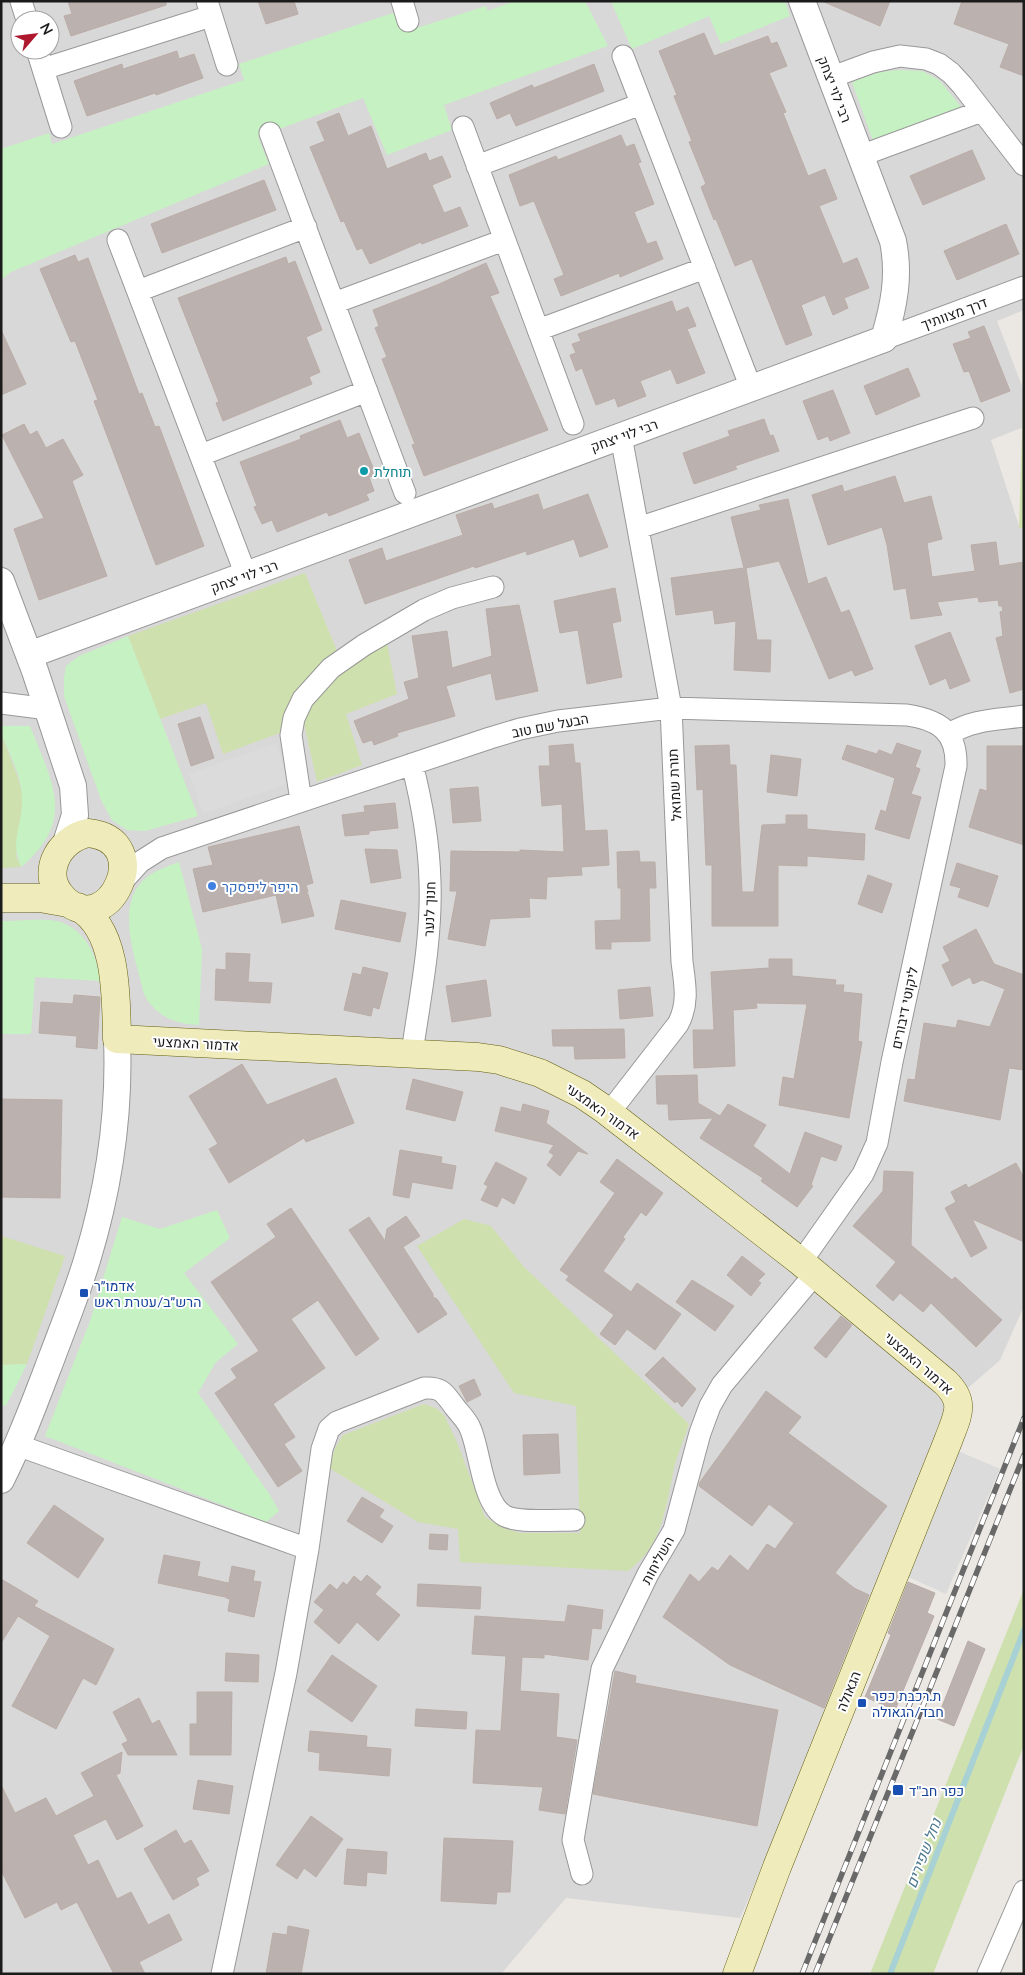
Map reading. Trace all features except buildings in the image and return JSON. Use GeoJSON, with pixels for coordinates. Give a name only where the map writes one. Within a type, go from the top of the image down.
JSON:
{"type":"FeatureCollection","features":[{"type":"Feature","properties":{"kind":"main road"},"geometry":{"type":"LineString","coordinates":[[2,898],[30,883],[74,837],[88,833],[102,836],[111,842],[123,862],[123,876],[112,912],[108,947],[114,986],[117,1038]]}},
{"type":"Feature","properties":{"kind":"main road"},"geometry":{"type":"LineString","coordinates":[[61,852],[53,873],[55,887],[73,905],[89,915],[97,924],[108,947]]}},
{"type":"Feature","properties":{"kind":"main road"},"geometry":{"type":"LineString","coordinates":[[2,898],[40,898],[88,909],[101,905],[119,887]]}},
{"type":"Feature","properties":{"kind":"main road","name":"אדמור האמצעי"},"geometry":{"type":"LineString","coordinates":[[117,1038],[478,1057],[520,1066],[561,1082],[609,1113],[807,1268],[945,1382],[956,1395],[960,1410]]}},
{"type":"Feature","properties":{"kind":"main road","name":"הגאולה"},"geometry":{"type":"LineString","coordinates":[[737,1974],[780,1858],[960,1410]]}},
{"type":"Feature","properties":{"kind":"street","name":"רבי לוי יצחק"},"geometry":{"type":"LineString","coordinates":[[29,655],[884,339],[896,295],[896,254],[893,241],[802,1]]}},
{"type":"Feature","properties":{"kind":"street"},"geometry":{"type":"LineString","coordinates":[[60,53],[209,9],[227,65]]}},
{"type":"Feature","properties":{"kind":"street"},"geometry":{"type":"LineString","coordinates":[[623,56],[751,388]]}},
{"type":"Feature","properties":{"kind":"street"},"geometry":{"type":"LineString","coordinates":[[842,73],[886,58],[913,56],[939,64],[951,72],[1024,165]]}},
{"type":"Feature","properties":{"kind":"street"},"geometry":{"type":"LineString","coordinates":[[40,60],[61,127]]}},
{"type":"Feature","properties":{"kind":"street"},"geometry":{"type":"LineString","coordinates":[[477,166],[641,104]]}},
{"type":"Feature","properties":{"kind":"street"},"geometry":{"type":"LineString","coordinates":[[860,156],[982,111]]}},
{"type":"Feature","properties":{"kind":"street"},"geometry":{"type":"LineString","coordinates":[[463,127],[573,424]]}},
{"type":"Feature","properties":{"kind":"street"},"geometry":{"type":"LineString","coordinates":[[270,133],[405,493]]}},
{"type":"Feature","properties":{"kind":"street"},"geometry":{"type":"LineString","coordinates":[[138,291],[306,228]]}},
{"type":"Feature","properties":{"kind":"street"},"geometry":{"type":"LineString","coordinates":[[118,240],[246,575]]}},
{"type":"Feature","properties":{"kind":"street"},"geometry":{"type":"LineString","coordinates":[[334,303],[504,240]]}},
{"type":"Feature","properties":{"kind":"street"},"geometry":{"type":"LineString","coordinates":[[538,330],[704,268]]}},
{"type":"Feature","properties":{"kind":"street","name":"דרך מצוותיך"},"geometry":{"type":"LineString","coordinates":[[884,339],[1024,287]]}},
{"type":"Feature","properties":{"kind":"street"},"geometry":{"type":"LineString","coordinates":[[200,455],[367,391]]}},
{"type":"Feature","properties":{"kind":"street"},"geometry":{"type":"LineString","coordinates":[[638,528],[973,418]]}},
{"type":"Feature","properties":{"kind":"street","name":"תורת שמואל"},"geometry":{"type":"LineString","coordinates":[[609,1113],[678,1024],[686,1003],[682,962],[671,708],[621,436]]}},
{"type":"Feature","properties":{"kind":"street"},"geometry":{"type":"LineString","coordinates":[[1,581],[29,655],[73,786],[91,820],[100,833],[111,842]]}},
{"type":"Feature","properties":{"kind":"street"},"geometry":{"type":"LineString","coordinates":[[301,802],[291,735],[294,718],[303,699],[331,668],[364,645],[415,615],[452,598],[493,587]]}},
{"type":"Feature","properties":{"kind":"street"},"geometry":{"type":"LineString","coordinates":[[1,704],[48,710]]}},
{"type":"Feature","properties":{"kind":"street","name":"הבעל שם טוב"},"geometry":{"type":"LineString","coordinates":[[119,887],[140,862],[162,848],[412,764],[539,725],[671,708],[907,715],[933,722],[949,734]]}},
{"type":"Feature","properties":{"kind":"street"},"geometry":{"type":"LineString","coordinates":[[949,734],[976,722],[1024,716]]}},
{"type":"Feature","properties":{"kind":"street","name":"ליקוטי דיבורים"},"geometry":{"type":"LineString","coordinates":[[807,1268],[863,1174],[879,1136],[892,1062],[956,766],[954,744],[949,734]]}},
{"type":"Feature","properties":{"kind":"street","name":"חנוך לנער"},"geometry":{"type":"LineString","coordinates":[[412,764],[424,820],[430,883],[428,945],[412,1054]]}},
{"type":"Feature","properties":{"kind":"street"},"geometry":{"type":"LineString","coordinates":[[61,852],[74,815],[73,786]]}},
{"type":"Feature","properties":{"kind":"street","name":"הבעל שם טוב"},"geometry":{"type":"LineString","coordinates":[[111,842],[135,848],[162,848]]}},
{"type":"Feature","properties":{"kind":"street"},"geometry":{"type":"LineString","coordinates":[[1,1480],[17,1445],[76,1294],[100,1210],[110,1161],[116,1108],[117,1038]]}},
{"type":"Feature","properties":{"kind":"street","name":"השליחות"},"geometry":{"type":"LineString","coordinates":[[582,1874],[573,1840],[602,1669],[648,1574],[674,1530],[700,1433],[714,1399],[722,1385],[807,1268]]}},
{"type":"Feature","properties":{"kind":"street"},"geometry":{"type":"LineString","coordinates":[[222,1974],[278,1712],[308,1549],[322,1449],[329,1429],[337,1422],[424,1388],[436,1388],[444,1393],[470,1428],[478,1461],[498,1511],[513,1519],[574,1520]]}},
{"type":"Feature","properties":{"kind":"street"},"geometry":{"type":"LineString","coordinates":[[17,1445],[308,1549]]}},
{"type":"Feature","properties":{"kind":"street"},"geometry":{"type":"LineString","coordinates":[[988,1974],[1024,1892]]}},
{"type":"Feature","properties":{"kind":"shaded area"},"geometry":{"type":"Polygon","coordinates":[[[1,1],[1024,1],[1024,310],[997,321],[1024,391],[1024,427],[991,440],[1019,526],[1024,526],[1024,1306],[1000,1360],[967,1389],[794,1796],[740,1918],[566,1898],[501,1974],[1,1974],[1,1]]]}},
{"type":"Feature","properties":{"kind":"shaded area"},"geometry":{"type":"Polygon","coordinates":[[[276,743],[290,783],[203,814],[189,774],[276,743]]]}},
{"type":"Feature","properties":{"kind":"shaded area"},"geometry":{"type":"Polygon","coordinates":[[[958,1451],[1000,1469],[946,1594],[904,1575],[958,1451]]]}},
{"type":"Feature","properties":{"kind":"green space"},"geometry":{"type":"Polygon","coordinates":[[[514,1],[585,1],[608,46],[444,105],[452,130],[387,155],[363,98],[258,137],[269,164],[11,272],[1,280],[1,149],[49,133],[52,144],[244,80],[239,64],[396,12],[404,32],[486,6],[488,11],[514,1]]]}},
{"type":"Feature","properties":{"kind":"green space"},"geometry":{"type":"Polygon","coordinates":[[[785,1],[790,16],[721,44],[709,16],[632,49],[611,2],[785,1]]]}},
{"type":"Feature","properties":{"kind":"green space"},"geometry":{"type":"Polygon","coordinates":[[[900,70],[922,71],[939,80],[962,108],[873,141],[852,82],[880,72],[900,70]]]}},
{"type":"Feature","properties":{"kind":"green space"},"geometry":{"type":"Polygon","coordinates":[[[1024,370],[1024,528],[1019,528],[1024,370]]]}},
{"type":"Feature","properties":{"kind":"green space"},"geometry":{"type":"Polygon","coordinates":[[[305,573],[344,668],[387,643],[397,694],[346,714],[362,765],[317,782],[304,724],[223,754],[206,703],[160,719],[128,636],[305,573]]]}},
{"type":"Feature","properties":{"kind":"green space"},"geometry":{"type":"Polygon","coordinates":[[[128,636],[198,816],[145,831],[127,830],[112,820],[101,800],[64,696],[66,666],[79,656],[128,636]]]}},
{"type":"Feature","properties":{"kind":"green space"},"geometry":{"type":"Polygon","coordinates":[[[1,726],[30,726],[46,765],[55,800],[54,816],[49,833],[38,850],[21,867],[16,848],[22,809],[20,782],[1,733],[1,726]]]}},
{"type":"Feature","properties":{"kind":"green space"},"geometry":{"type":"Polygon","coordinates":[[[1,733],[23,797],[16,856],[21,867],[1,868],[1,733]]]}},
{"type":"Feature","properties":{"kind":"green space"},"geometry":{"type":"Polygon","coordinates":[[[179,862],[202,949],[199,1025],[174,1021],[160,1013],[149,1002],[144,994],[132,948],[130,932],[129,916],[131,901],[137,888],[147,877],[162,868],[179,862]]]}},
{"type":"Feature","properties":{"kind":"green space"},"geometry":{"type":"Polygon","coordinates":[[[44,920],[66,924],[82,936],[96,961],[100,981],[35,977],[31,1034],[1,1034],[1,921],[44,920]]]}},
{"type":"Feature","properties":{"kind":"green space"},"geometry":{"type":"Polygon","coordinates":[[[217,1210],[230,1238],[184,1273],[238,1344],[216,1362],[198,1393],[270,1495],[279,1511],[266,1522],[45,1436],[90,1321],[122,1217],[160,1229],[217,1210]]]}},
{"type":"Feature","properties":{"kind":"green space"},"geometry":{"type":"Polygon","coordinates":[[[464,1219],[491,1226],[523,1266],[689,1424],[675,1464],[662,1522],[649,1549],[640,1561],[628,1571],[460,1562],[458,1529],[418,1522],[329,1468],[335,1448],[343,1435],[424,1404],[436,1408],[444,1415],[457,1442],[485,1517],[501,1527],[520,1533],[580,1533],[576,1406],[514,1393],[417,1246],[464,1219]]]}},
{"type":"Feature","properties":{"kind":"green space"},"geometry":{"type":"Polygon","coordinates":[[[1,1236],[65,1256],[27,1364],[1,1365],[1,1236]]]}},
{"type":"Feature","properties":{"kind":"green space"},"geometry":{"type":"Polygon","coordinates":[[[27,1364],[6,1406],[1,1405],[1,1365],[27,1364]]]}},
{"type":"Feature","properties":{"kind":"green space"},"geometry":{"type":"Polygon","coordinates":[[[1024,1589],[1024,1745],[933,1974],[870,1974],[1024,1589]]]}},
{"type":"Feature","properties":{"kind":"waterway","name":"נחל שפירים"},"geometry":{"type":"LineString","coordinates":[[890,1974],[1024,1630]]}},
{"type":"Feature","properties":{"kind":"railway"},"geometry":{"type":"LineString","coordinates":[[802,1974],[1024,1418]]}},
{"type":"Feature","properties":{"kind":"railway"},"geometry":{"type":"LineString","coordinates":[[815,1974],[1024,1455]]}},
{"type":"Feature","properties":{"kind":"place","name":"תוחלת"},"geometry":{"type":"Point","coordinates":[364,471]}},
{"type":"Feature","properties":{"kind":"place","name":"היפר ליפסקר"},"geometry":{"type":"Point","coordinates":[212,886]}},
{"type":"Feature","properties":{"kind":"place","name":"אדמו״ר הרש״ב/עטרת ראש"},"geometry":{"type":"Point","coordinates":[84,1293]}},
{"type":"Feature","properties":{"kind":"place","name":"ת.רכבת כפר חבד/הגאולה"},"geometry":{"type":"Point","coordinates":[862,1703]}},
{"type":"Feature","properties":{"kind":"place","name":"כפר חב\"ד"},"geometry":{"type":"Point","coordinates":[898,1790]}}]}
